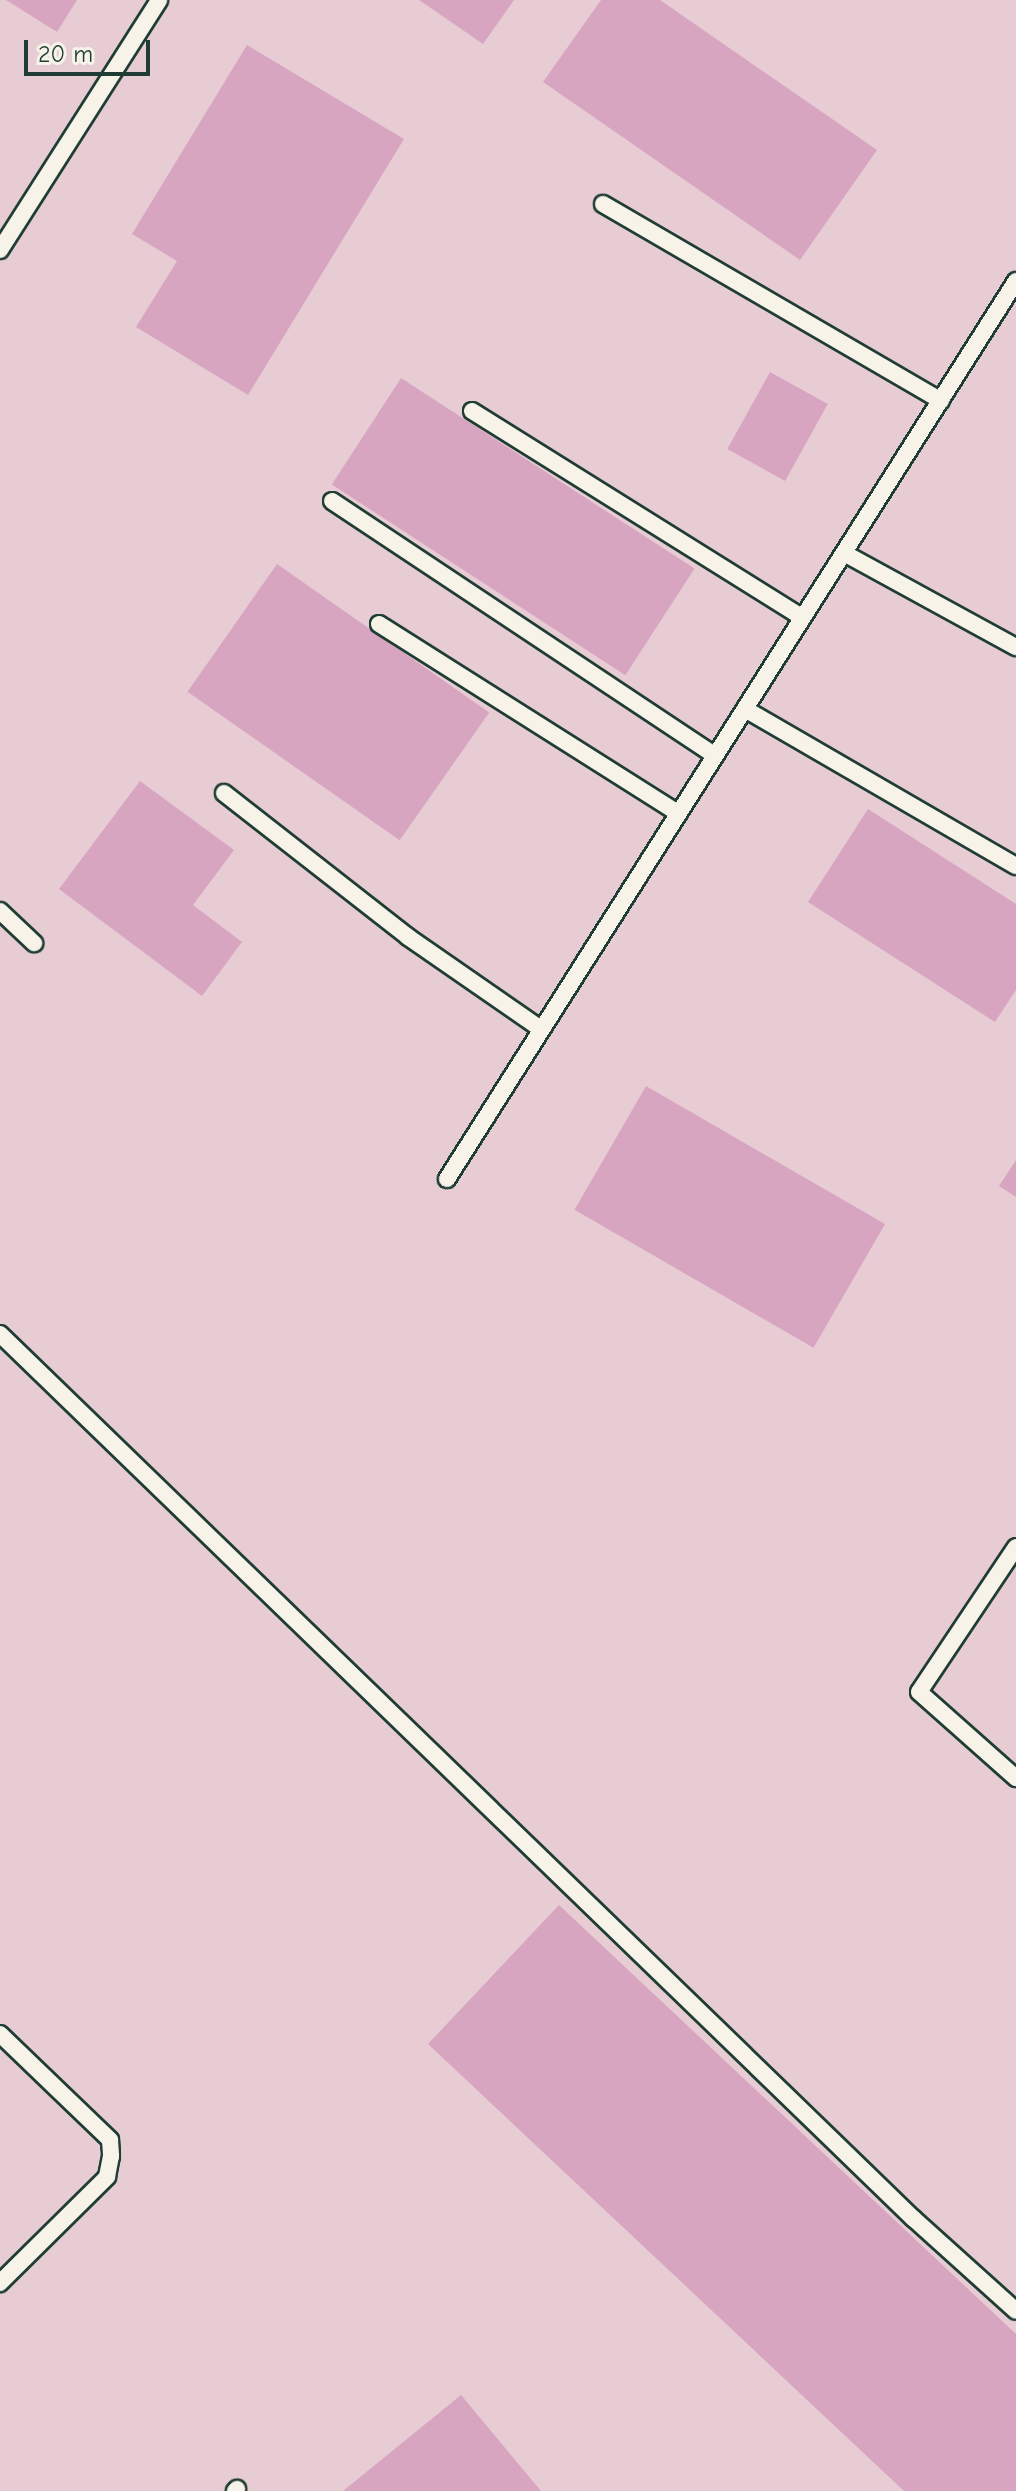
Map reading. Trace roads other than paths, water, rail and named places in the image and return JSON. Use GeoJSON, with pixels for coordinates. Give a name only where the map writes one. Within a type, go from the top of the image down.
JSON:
{"type":"FeatureCollection","features":[{"type":"Feature","properties":{"kind":"lane"},"geometry":{"type":"LineString","coordinates":[[0,250],[159,0]]}},
{"type":"Feature","properties":{"kind":"lane"},"geometry":{"type":"LineString","coordinates":[[603,204],[941,401]]}},
{"type":"Feature","properties":{"kind":"lane"},"geometry":{"type":"LineString","coordinates":[[447,1179],[1016,281]]}},
{"type":"Feature","properties":{"kind":"lane"},"geometry":{"type":"LineString","coordinates":[[472,411],[803,618]]}},
{"type":"Feature","properties":{"kind":"lane"},"geometry":{"type":"LineString","coordinates":[[332,501],[715,755]]}},
{"type":"Feature","properties":{"kind":"lane"},"geometry":{"type":"LineString","coordinates":[[844,553],[1016,647]]}},
{"type":"Feature","properties":{"kind":"lane"},"geometry":{"type":"LineString","coordinates":[[379,624],[678,813]]}},
{"type":"Feature","properties":{"kind":"lane"},"geometry":{"type":"LineString","coordinates":[[745,709],[1016,866]]}},
{"type":"Feature","properties":{"kind":"lane"},"geometry":{"type":"LineString","coordinates":[[224,793],[408,937],[541,1029]]}},
{"type":"Feature","properties":{"kind":"lane"},"geometry":{"type":"LineString","coordinates":[[0,911],[34,943]]}},
{"type":"Feature","properties":{"kind":"lane"},"geometry":{"type":"LineString","coordinates":[[0,1334],[914,2219],[1016,2311]]}},
{"type":"Feature","properties":{"kind":"lane"},"geometry":{"type":"LineString","coordinates":[[1016,1547],[919,1692],[1016,1778]]}},
{"type":"Feature","properties":{"kind":"lane"},"geometry":{"type":"LineString","coordinates":[[0,2034],[110,2140],[111,2156],[107,2177],[0,2283]]}}]}
